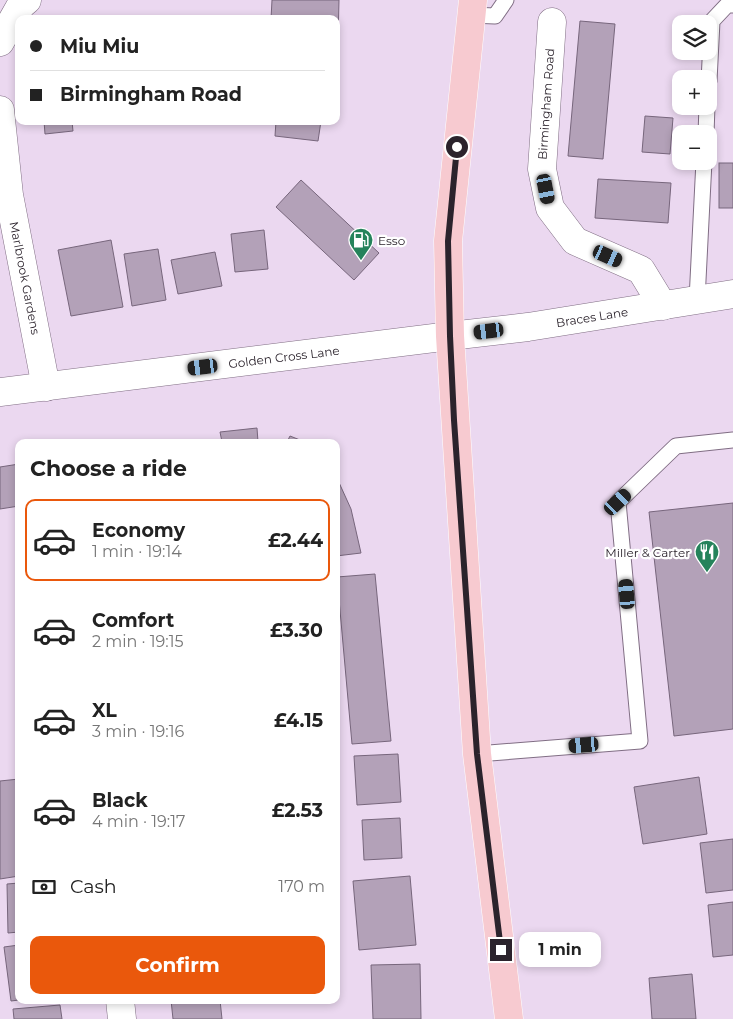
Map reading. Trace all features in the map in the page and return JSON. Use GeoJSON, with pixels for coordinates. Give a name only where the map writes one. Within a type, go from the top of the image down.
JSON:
{"type":"FeatureCollection","features":[{"type":"Feature","properties":{"kind":"highway"},"geometry":{"type":"LineString","coordinates":[[472,8],[448,241],[450,336],[477,754],[509,1019]]}},
{"type":"Feature","properties":{"kind":"street"},"geometry":{"type":"LineString","coordinates":[[15,15],[21,5],[27,0]]}},
{"type":"Feature","properties":{"kind":"street"},"geometry":{"type":"LineString","coordinates":[[0,42],[15,16]]}},
{"type":"Feature","properties":{"kind":"street","name":"Birmingham Road"},"geometry":{"type":"LineString","coordinates":[[552,22],[542,169],[550,208],[574,241],[641,270],[663,306]]}},
{"type":"Feature","properties":{"kind":"street","name":"Marlbrook Gardens"},"geometry":{"type":"LineString","coordinates":[[0,110],[9,195],[46,387]]}},
{"type":"Feature","properties":{"kind":"street","name":"Braces Lane"},"geometry":{"type":"LineString","coordinates":[[450,336],[528,327],[733,294]]}},
{"type":"Feature","properties":{"kind":"street","name":"Golden Cross Lane"},"geometry":{"type":"LineString","coordinates":[[0,392],[450,336]]}},
{"type":"Feature","properties":{"kind":"street"},"geometry":{"type":"LineString","coordinates":[[120,1004],[122,1019]]}},
{"type":"Feature","properties":{"kind":"lane"},"geometry":{"type":"LineString","coordinates":[[472,8],[495,16],[506,0]]}},
{"type":"Feature","properties":{"kind":"lane"},"geometry":{"type":"LineString","coordinates":[[710,70],[712,21],[727,5],[733,6]]}},
{"type":"Feature","properties":{"kind":"lane"},"geometry":{"type":"LineString","coordinates":[[697,300],[704,170]]}},
{"type":"Feature","properties":{"kind":"lane"},"geometry":{"type":"LineString","coordinates":[[477,754],[640,741],[618,502],[676,446],[733,440]]}},
{"type":"Feature","properties":{"kind":"building"},"geometry":{"type":"Polygon","coordinates":[[[272,0],[339,0],[339,15],[271,15],[272,0]]]}},
{"type":"Feature","properties":{"kind":"building"},"geometry":{"type":"Polygon","coordinates":[[[580,21],[615,24],[603,159],[568,156],[580,21]]]}},
{"type":"Feature","properties":{"kind":"building"},"geometry":{"type":"Polygon","coordinates":[[[645,116],[673,118],[670,154],[642,152],[645,116]]]}},
{"type":"Feature","properties":{"kind":"building"},"geometry":{"type":"Polygon","coordinates":[[[44,125],[72,125],[73,131],[45,134],[44,125]]]}},
{"type":"Feature","properties":{"kind":"building"},"geometry":{"type":"Polygon","coordinates":[[[276,125],[320,125],[318,141],[275,136],[276,125]]]}},
{"type":"Feature","properties":{"kind":"building"},"geometry":{"type":"Polygon","coordinates":[[[719,163],[733,163],[733,208],[719,208],[719,163]]]}},
{"type":"Feature","properties":{"kind":"building"},"geometry":{"type":"Polygon","coordinates":[[[598,179],[671,183],[668,223],[595,218],[598,179]]]}},
{"type":"Feature","properties":{"kind":"building"},"geometry":{"type":"Polygon","coordinates":[[[301,180],[379,253],[354,280],[276,207],[301,180]]]}},
{"type":"Feature","properties":{"kind":"building"},"geometry":{"type":"Polygon","coordinates":[[[264,230],[268,269],[235,272],[231,234],[264,230]]]}},
{"type":"Feature","properties":{"kind":"building"},"geometry":{"type":"Polygon","coordinates":[[[111,240],[123,307],[71,316],[58,250],[111,240]]]}},
{"type":"Feature","properties":{"kind":"building"},"geometry":{"type":"Polygon","coordinates":[[[158,249],[166,300],[132,306],[124,254],[158,249]]]}},
{"type":"Feature","properties":{"kind":"building"},"geometry":{"type":"Polygon","coordinates":[[[215,252],[222,286],[178,294],[171,260],[215,252]]]}},
{"type":"Feature","properties":{"kind":"building"},"geometry":{"type":"Polygon","coordinates":[[[257,428],[258,439],[221,439],[220,432],[257,428]]]}},
{"type":"Feature","properties":{"kind":"building"},"geometry":{"type":"Polygon","coordinates":[[[15,465],[15,507],[0,509],[0,467],[15,465]]]}},
{"type":"Feature","properties":{"kind":"building"},"geometry":{"type":"Polygon","coordinates":[[[340,485],[351,509],[361,553],[340,556],[340,485]]]}},
{"type":"Feature","properties":{"kind":"building"},"geometry":{"type":"Polygon","coordinates":[[[733,503],[733,729],[674,736],[649,512],[733,503]]]}},
{"type":"Feature","properties":{"kind":"building"},"geometry":{"type":"Polygon","coordinates":[[[375,574],[391,741],[352,744],[340,610],[340,577],[375,574]]]}},
{"type":"Feature","properties":{"kind":"building"},"geometry":{"type":"Polygon","coordinates":[[[398,754],[401,802],[357,805],[354,756],[398,754]]]}},
{"type":"Feature","properties":{"kind":"building"},"geometry":{"type":"Polygon","coordinates":[[[699,777],[707,834],[643,844],[634,787],[699,777]]]}},
{"type":"Feature","properties":{"kind":"building"},"geometry":{"type":"Polygon","coordinates":[[[15,779],[15,877],[0,879],[0,781],[15,779]]]}},
{"type":"Feature","properties":{"kind":"building"},"geometry":{"type":"Polygon","coordinates":[[[400,818],[402,858],[364,860],[362,820],[400,818]]]}},
{"type":"Feature","properties":{"kind":"building"},"geometry":{"type":"Polygon","coordinates":[[[733,839],[733,890],[706,893],[700,843],[733,839]]]}},
{"type":"Feature","properties":{"kind":"building"},"geometry":{"type":"Polygon","coordinates":[[[410,876],[416,945],[359,950],[353,881],[410,876]]]}},
{"type":"Feature","properties":{"kind":"building"},"geometry":{"type":"Polygon","coordinates":[[[15,883],[15,932],[8,933],[7,884],[15,883]]]}},
{"type":"Feature","properties":{"kind":"building"},"geometry":{"type":"Polygon","coordinates":[[[733,902],[733,955],[713,957],[708,905],[733,902]]]}},
{"type":"Feature","properties":{"kind":"building"},"geometry":{"type":"Polygon","coordinates":[[[15,946],[15,1000],[11,1001],[4,947],[15,946]]]}},
{"type":"Feature","properties":{"kind":"building"},"geometry":{"type":"Polygon","coordinates":[[[420,964],[421,1019],[373,1019],[371,965],[420,964]]]}},
{"type":"Feature","properties":{"kind":"building"},"geometry":{"type":"Polygon","coordinates":[[[692,974],[696,1019],[652,1019],[649,978],[692,974]]]}},
{"type":"Feature","properties":{"kind":"building"},"geometry":{"type":"Polygon","coordinates":[[[171,1004],[220,1004],[222,1019],[173,1019],[171,1004]]]}},
{"type":"Feature","properties":{"kind":"building"},"geometry":{"type":"Polygon","coordinates":[[[60,1005],[62,1019],[14,1019],[13,1009],[60,1005]]]}},
{"type":"Feature","properties":{"kind":"place","name":"Esso"},"geometry":{"type":"Point","coordinates":[361,261]}},
{"type":"Feature","properties":{"kind":"place","name":"Miller & Carter"},"geometry":{"type":"Point","coordinates":[707,573]}},
{"type":"Feature","properties":{"kind":"route"},"geometry":{"type":"LineString","coordinates":[[457,147],[448,241],[454,420],[477,754],[501,950]]}}]}
